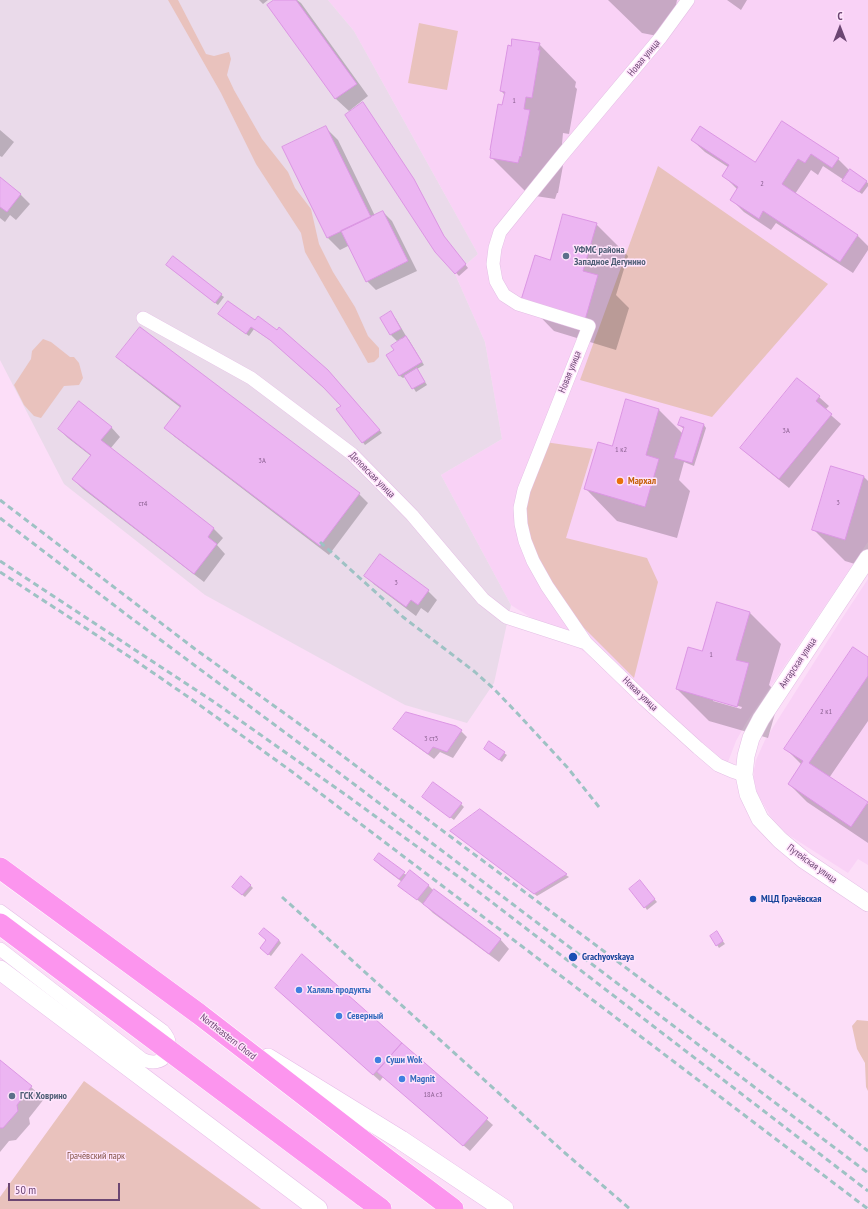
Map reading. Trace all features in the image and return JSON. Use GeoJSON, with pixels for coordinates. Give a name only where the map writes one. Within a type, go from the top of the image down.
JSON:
{"type":"FeatureCollection","features":[{"type":"Feature","properties":{"kind":"main road","name":"Northeastern Chord"},"geometry":{"type":"LineString","coordinates":[[0,868],[199,1014],[381,1156],[453,1209]]}},
{"type":"Feature","properties":{"kind":"main road"},"geometry":{"type":"LineString","coordinates":[[0,924],[381,1209]]}},
{"type":"Feature","properties":{"kind":"main road"},"geometry":{"type":"LineString","coordinates":[[0,970],[318,1209]]}},
{"type":"Feature","properties":{"kind":"main road"},"geometry":{"type":"LineString","coordinates":[[199,1014],[401,1140],[504,1209]]}},
{"type":"Feature","properties":{"kind":"street","name":"Новая улица"},"geometry":{"type":"LineString","coordinates":[[688,0],[661,38],[563,154],[500,232],[495,248],[493,264],[496,281],[504,295],[518,304],[588,326],[524,490],[520,508],[521,524],[525,541],[534,561],[547,586],[586,642],[645,700],[718,765],[744,775]]}},
{"type":"Feature","properties":{"kind":"street","name":"Деповская улица"},"geometry":{"type":"LineString","coordinates":[[143,318],[251,378],[352,454],[412,515],[484,598],[506,616],[586,642]]}},
{"type":"Feature","properties":{"kind":"street","name":"Ангарская улица"},"geometry":{"type":"LineString","coordinates":[[744,775],[746,756],[751,738],[761,719],[868,558]]}},
{"type":"Feature","properties":{"kind":"street","name":"Путейская улица"},"geometry":{"type":"LineString","coordinates":[[744,775],[748,794],[760,819],[780,840],[804,860],[868,903]]}},
{"type":"Feature","properties":{"kind":"street"},"geometry":{"type":"LineString","coordinates":[[0,911],[167,1035],[170,1047],[168,1053],[159,1061],[147,1062],[142,1059],[0,949]]}},
{"type":"Feature","properties":{"kind":"shaded area"},"geometry":{"type":"Polygon","coordinates":[[[0,0],[328,0],[354,31],[478,254],[455,274],[485,342],[502,439],[441,475],[511,605],[494,683],[467,723],[405,705],[205,595],[64,484],[0,360],[0,0]]]}},
{"type":"Feature","properties":{"kind":"shaded area"},"geometry":{"type":"Polygon","coordinates":[[[328,0],[868,0],[868,542],[746,723],[736,741],[728,762],[711,768],[585,652],[511,605],[441,475],[502,439],[485,342],[455,274],[478,254],[354,31],[328,0]]]}},
{"type":"Feature","properties":{"kind":"shaded area"},"geometry":{"type":"Polygon","coordinates":[[[868,579],[868,865],[858,859],[848,873],[787,834],[771,817],[757,793],[754,780],[754,770],[756,760],[765,740],[868,579]]]}},
{"type":"Feature","properties":{"kind":"green space"},"geometry":{"type":"Polygon","coordinates":[[[168,0],[178,0],[206,54],[214,56],[229,52],[231,59],[227,75],[234,90],[262,139],[288,172],[295,188],[311,209],[319,244],[333,272],[355,307],[368,336],[379,348],[379,357],[374,362],[368,363],[305,252],[301,233],[256,164],[221,93],[168,0]]]}},
{"type":"Feature","properties":{"kind":"green space"},"geometry":{"type":"Polygon","coordinates":[[[419,23],[458,31],[447,90],[408,83],[419,23]]]}},
{"type":"Feature","properties":{"kind":"green space"},"geometry":{"type":"Polygon","coordinates":[[[658,166],[828,284],[712,417],[580,380],[658,166]]]}},
{"type":"Feature","properties":{"kind":"green space"},"geometry":{"type":"Polygon","coordinates":[[[43,339],[51,342],[70,357],[74,357],[79,363],[83,378],[79,385],[64,386],[41,418],[34,416],[24,405],[14,385],[31,359],[32,351],[43,339]]]}},
{"type":"Feature","properties":{"kind":"green space"},"geometry":{"type":"Polygon","coordinates":[[[545,442],[593,449],[566,538],[647,558],[658,582],[634,678],[583,627],[546,576],[529,538],[524,507],[545,442]]]}},
{"type":"Feature","properties":{"kind":"green space"},"geometry":{"type":"Polygon","coordinates":[[[857,1020],[868,1021],[868,1091],[866,1087],[865,1063],[857,1049],[852,1026],[857,1020]]]}},
{"type":"Feature","properties":{"kind":"green space","name":"Грачёвский парк"},"geometry":{"type":"Polygon","coordinates":[[[84,1081],[261,1209],[0,1209],[0,1197],[84,1081]]]}},
{"type":"Feature","properties":{"kind":"building"},"geometry":{"type":"Polygon","coordinates":[[[274,0],[296,0],[357,84],[335,99],[267,5],[274,0]]]}},
{"type":"Feature","properties":{"kind":"building"},"geometry":{"type":"Polygon","coordinates":[[[512,39],[540,43],[532,98],[526,97],[524,109],[530,110],[521,157],[520,156],[518,163],[490,158],[498,104],[502,105],[505,92],[500,91],[508,45],[511,46],[512,39]]]}},
{"type":"Feature","properties":{"kind":"building"},"geometry":{"type":"Polygon","coordinates":[[[363,102],[414,179],[444,236],[466,264],[455,274],[435,252],[345,115],[363,102]]]}},
{"type":"Feature","properties":{"kind":"building"},"geometry":{"type":"Polygon","coordinates":[[[782,121],[839,158],[832,168],[811,154],[805,163],[798,159],[782,184],[858,235],[840,262],[763,211],[759,219],[730,200],[738,187],[722,176],[729,165],[691,140],[700,126],[755,162],[782,121]]]}},
{"type":"Feature","properties":{"kind":"building"},"geometry":{"type":"Polygon","coordinates":[[[326,126],[371,217],[327,238],[282,147],[326,126]]]}},
{"type":"Feature","properties":{"kind":"building"},"geometry":{"type":"Polygon","coordinates":[[[850,169],[867,181],[859,192],[842,181],[850,169]]]}},
{"type":"Feature","properties":{"kind":"building"},"geometry":{"type":"Polygon","coordinates":[[[0,177],[21,194],[7,212],[0,207],[0,177]]]}},
{"type":"Feature","properties":{"kind":"building"},"geometry":{"type":"Polygon","coordinates":[[[383,211],[408,261],[366,282],[341,231],[383,211]]]}},
{"type":"Feature","properties":{"kind":"building"},"geometry":{"type":"Polygon","coordinates":[[[563,214],[597,223],[583,271],[598,275],[585,320],[521,300],[535,255],[550,260],[563,214]]]}},
{"type":"Feature","properties":{"kind":"building"},"geometry":{"type":"Polygon","coordinates":[[[173,256],[222,294],[215,303],[166,265],[173,256]]]}},
{"type":"Feature","properties":{"kind":"building"},"geometry":{"type":"Polygon","coordinates":[[[228,301],[255,320],[258,316],[277,330],[279,327],[328,370],[380,430],[362,443],[336,409],[341,406],[323,387],[270,340],[251,327],[246,334],[218,314],[228,301]]]}},
{"type":"Feature","properties":{"kind":"building"},"geometry":{"type":"Polygon","coordinates":[[[391,311],[401,329],[390,335],[380,318],[391,311]]]}},
{"type":"Feature","properties":{"kind":"building"},"geometry":{"type":"Polygon","coordinates":[[[140,327],[360,493],[320,546],[164,428],[181,406],[116,357],[140,327]]]}},
{"type":"Feature","properties":{"kind":"building"},"geometry":{"type":"Polygon","coordinates":[[[406,336],[422,362],[399,376],[386,355],[394,350],[391,346],[406,336]]]}},
{"type":"Feature","properties":{"kind":"building"},"geometry":{"type":"Polygon","coordinates":[[[417,368],[425,382],[412,389],[404,376],[417,368]]]}},
{"type":"Feature","properties":{"kind":"building"},"geometry":{"type":"Polygon","coordinates":[[[797,378],[820,396],[816,401],[832,414],[779,479],[740,448],[797,378]]]}},
{"type":"Feature","properties":{"kind":"building"},"geometry":{"type":"Polygon","coordinates":[[[626,399],[659,409],[646,455],[659,459],[645,507],[584,489],[598,442],[612,446],[626,399]]]}},
{"type":"Feature","properties":{"kind":"building"},"geometry":{"type":"Polygon","coordinates":[[[79,401],[112,427],[101,440],[214,528],[208,537],[217,544],[194,574],[72,479],[91,455],[58,429],[79,401]]]}},
{"type":"Feature","properties":{"kind":"building"},"geometry":{"type":"Polygon","coordinates":[[[681,417],[704,424],[692,463],[674,458],[684,427],[678,425],[681,417]]]}},
{"type":"Feature","properties":{"kind":"building"},"geometry":{"type":"Polygon","coordinates":[[[831,466],[864,476],[845,540],[812,530],[831,466]]]}},
{"type":"Feature","properties":{"kind":"building"},"geometry":{"type":"Polygon","coordinates":[[[380,554],[429,590],[418,605],[411,600],[406,607],[364,576],[380,554]]]}},
{"type":"Feature","properties":{"kind":"building"},"geometry":{"type":"Polygon","coordinates":[[[717,602],[750,612],[736,660],[749,663],[737,707],[676,689],[688,647],[702,651],[717,602]]]}},
{"type":"Feature","properties":{"kind":"building"},"geometry":{"type":"Polygon","coordinates":[[[853,647],[868,657],[868,676],[809,763],[868,802],[851,827],[788,784],[803,761],[784,749],[853,647]]]}},
{"type":"Feature","properties":{"kind":"building"},"geometry":{"type":"Polygon","coordinates":[[[406,712],[456,726],[462,730],[447,752],[433,747],[428,754],[393,729],[406,712]]]}},
{"type":"Feature","properties":{"kind":"building"},"geometry":{"type":"Polygon","coordinates":[[[489,741],[505,752],[499,760],[484,749],[489,741]]]}},
{"type":"Feature","properties":{"kind":"building"},"geometry":{"type":"Polygon","coordinates":[[[433,782],[462,803],[450,818],[422,797],[433,782]]]}},
{"type":"Feature","properties":{"kind":"building"},"geometry":{"type":"Polygon","coordinates":[[[480,809],[567,874],[534,894],[450,831],[480,809]]]}},
{"type":"Feature","properties":{"kind":"building"},"geometry":{"type":"Polygon","coordinates":[[[379,853],[405,872],[399,879],[374,860],[379,853]]]}},
{"type":"Feature","properties":{"kind":"building"},"geometry":{"type":"Polygon","coordinates":[[[410,870],[429,885],[417,900],[398,886],[410,870]]]}},
{"type":"Feature","properties":{"kind":"building"},"geometry":{"type":"Polygon","coordinates":[[[241,876],[251,885],[242,895],[232,887],[241,876]]]}},
{"type":"Feature","properties":{"kind":"building"},"geometry":{"type":"Polygon","coordinates":[[[640,880],[655,899],[644,908],[629,889],[640,880]]]}},
{"type":"Feature","properties":{"kind":"building"},"geometry":{"type":"Polygon","coordinates":[[[434,889],[501,939],[489,954],[423,904],[434,889]]]}},
{"type":"Feature","properties":{"kind":"building"},"geometry":{"type":"Polygon","coordinates":[[[264,928],[279,940],[268,955],[260,948],[266,940],[259,934],[264,928]]]}},
{"type":"Feature","properties":{"kind":"building"},"geometry":{"type":"Polygon","coordinates":[[[717,931],[723,941],[716,946],[710,936],[717,931]]]}},
{"type":"Feature","properties":{"kind":"building","name":"Северный"},"geometry":{"type":"Polygon","coordinates":[[[302,954],[402,1043],[373,1075],[275,988],[302,954]]]}},
{"type":"Feature","properties":{"kind":"building"},"geometry":{"type":"Polygon","coordinates":[[[402,1043],[488,1118],[463,1146],[377,1072],[402,1043]]]}},
{"type":"Feature","properties":{"kind":"building","name":"ГСК Ховрино"},"geometry":{"type":"Polygon","coordinates":[[[0,1060],[32,1086],[17,1105],[18,1111],[3,1128],[0,1128],[0,1060]]]}},
{"type":"Feature","properties":{"kind":"railway"},"geometry":{"type":"LineString","coordinates":[[0,500],[195,649],[316,736],[823,1115],[868,1151]]}},
{"type":"Feature","properties":{"kind":"railway"},"geometry":{"type":"LineString","coordinates":[[0,518],[868,1173]]}},
{"type":"Feature","properties":{"kind":"railway"},"geometry":{"type":"LineString","coordinates":[[320,542],[403,617],[475,672],[494,689],[567,767],[599,807]]}},
{"type":"Feature","properties":{"kind":"railway"},"geometry":{"type":"LineString","coordinates":[[0,561],[214,702],[346,795],[463,880],[868,1191]]}},
{"type":"Feature","properties":{"kind":"railway"},"geometry":{"type":"LineString","coordinates":[[0,572],[136,661],[291,771],[868,1209]]}},
{"type":"Feature","properties":{"kind":"railway"},"geometry":{"type":"LineString","coordinates":[[282,897],[565,1153],[630,1209]]}},
{"type":"Feature","properties":{"kind":"place","name":"УФМС района Западное Дегунино"},"geometry":{"type":"Point","coordinates":[566,256]}},
{"type":"Feature","properties":{"kind":"place","name":"Мархал"},"geometry":{"type":"Point","coordinates":[620,481]}},
{"type":"Feature","properties":{"kind":"place","name":"МЦД Грачёвская"},"geometry":{"type":"Point","coordinates":[753,899]}},
{"type":"Feature","properties":{"kind":"place","name":"Grachyovskaya"},"geometry":{"type":"Point","coordinates":[573,957]}},
{"type":"Feature","properties":{"kind":"place","name":"Халяль продукты"},"geometry":{"type":"Point","coordinates":[299,990]}},
{"type":"Feature","properties":{"kind":"place","name":"Северный"},"geometry":{"type":"Point","coordinates":[339,1016]}},
{"type":"Feature","properties":{"kind":"place","name":"Суши Wok"},"geometry":{"type":"Point","coordinates":[378,1060]}},
{"type":"Feature","properties":{"kind":"place","name":"Magnit"},"geometry":{"type":"Point","coordinates":[402,1079]}},
{"type":"Feature","properties":{"kind":"place","name":"ГСК Ховрино"},"geometry":{"type":"Point","coordinates":[12,1096]}}]}
